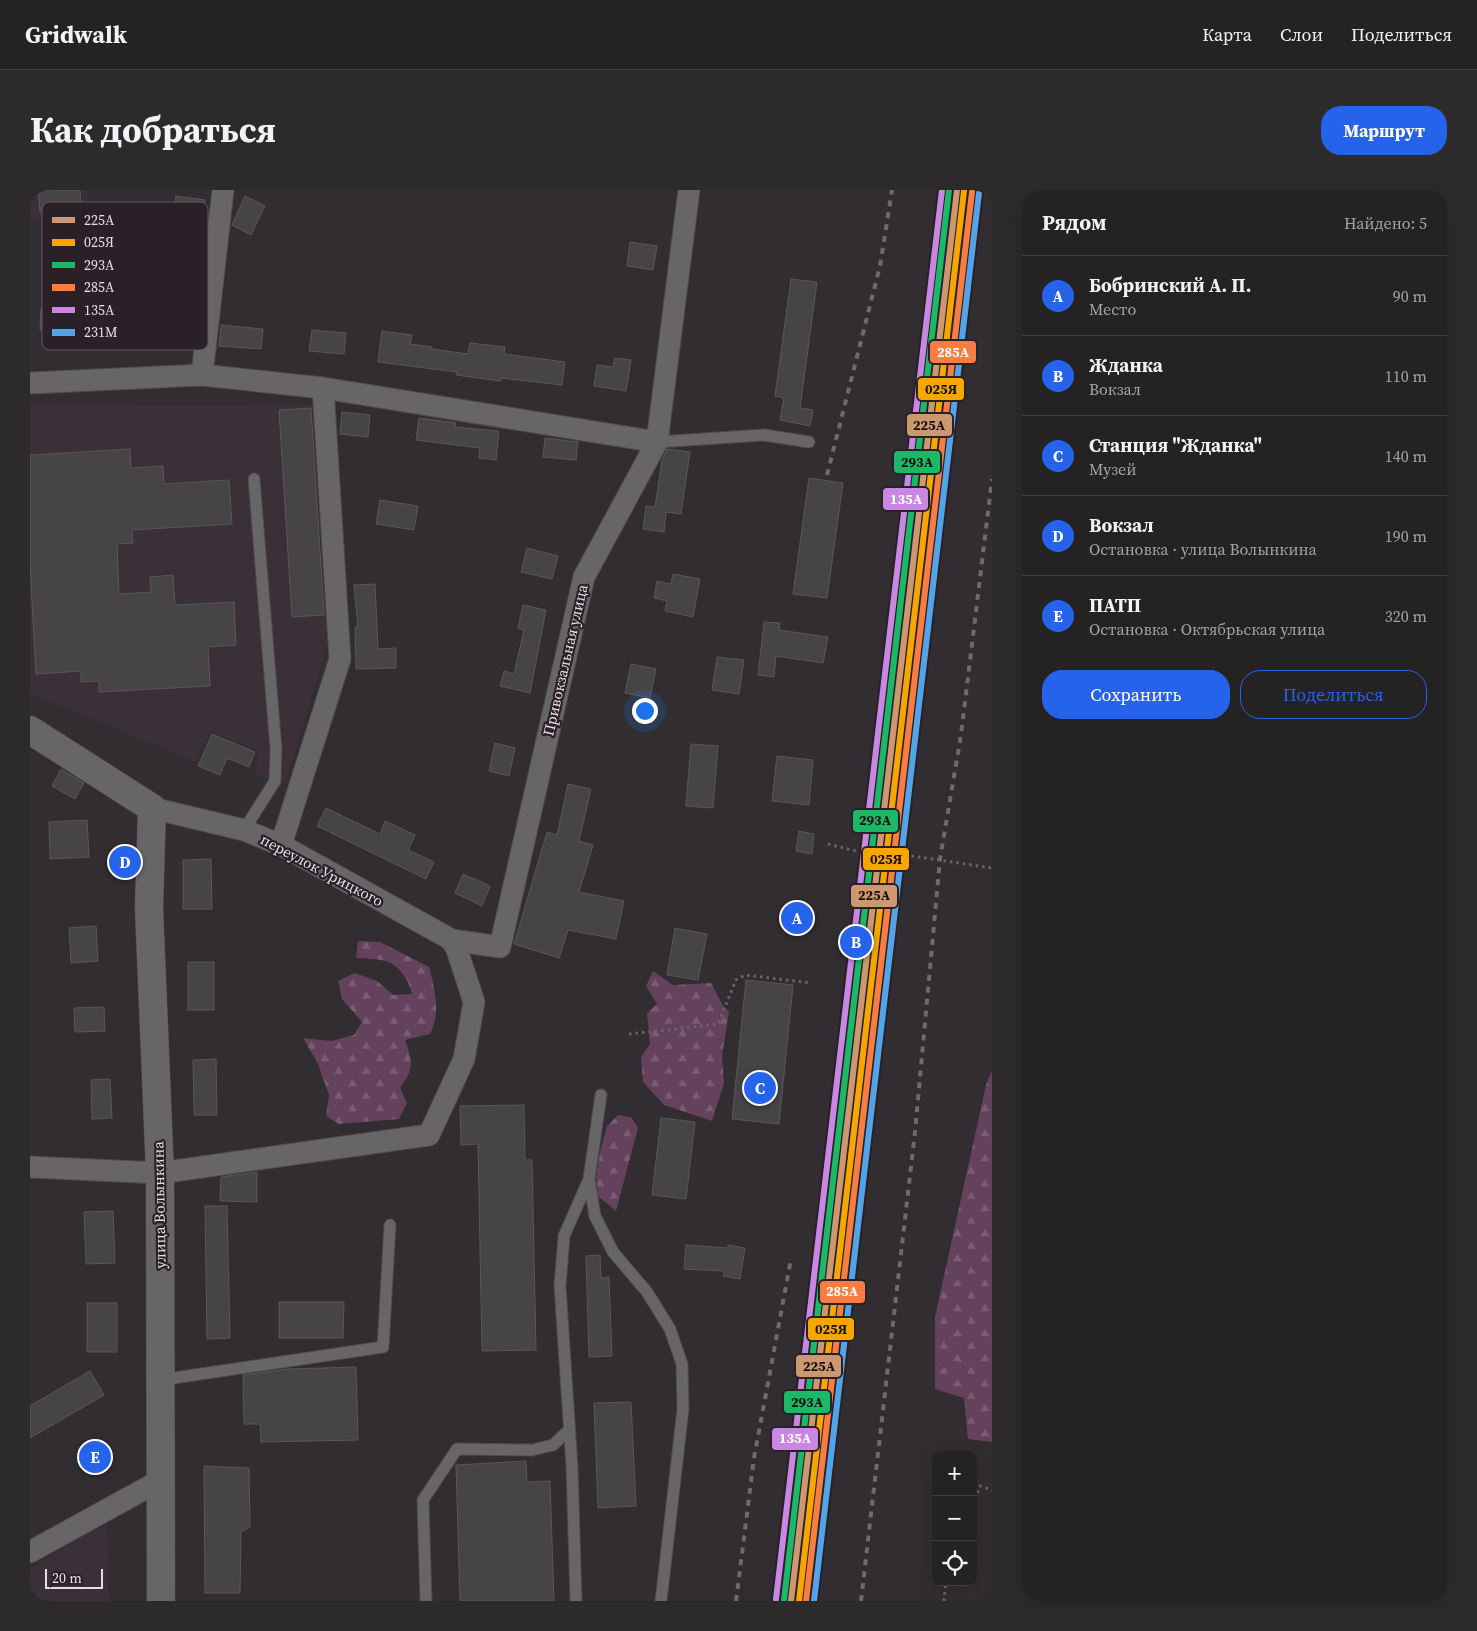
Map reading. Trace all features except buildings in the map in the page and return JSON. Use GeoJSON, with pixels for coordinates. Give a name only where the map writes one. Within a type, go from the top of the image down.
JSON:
{"type":"FeatureCollection","features":[{"type":"Feature","properties":{"kind":"street"},"geometry":{"type":"LineString","coordinates":[[208,321],[223,190]]}},
{"type":"Feature","properties":{"kind":"street","name":"Привокзальная улица"},"geometry":{"type":"LineString","coordinates":[[452,940],[500,947],[584,577],[657,442],[688,190]]}},
{"type":"Feature","properties":{"kind":"street"},"geometry":{"type":"LineString","coordinates":[[202,374],[205,350]]}},
{"type":"Feature","properties":{"kind":"street"},"geometry":{"type":"LineString","coordinates":[[30,382],[202,374],[323,388],[657,442]]}},
{"type":"Feature","properties":{"kind":"street"},"geometry":{"type":"LineString","coordinates":[[281,845],[340,659],[323,388]]}},
{"type":"Feature","properties":{"kind":"street","name":"переулок Урицкого"},"geometry":{"type":"LineString","coordinates":[[30,730],[152,808],[244,830],[281,845],[452,940]]}},
{"type":"Feature","properties":{"kind":"street","name":"улица Волынкина"},"geometry":{"type":"LineString","coordinates":[[152,808],[149,908],[160,1173],[159,1481],[161,1601]]}},
{"type":"Feature","properties":{"kind":"street"},"geometry":{"type":"LineString","coordinates":[[30,1167],[160,1173],[429,1136],[464,1059],[474,1002],[452,940]]}},
{"type":"Feature","properties":{"kind":"street"},"geometry":{"type":"LineString","coordinates":[[30,1552],[159,1481]]}},
{"type":"Feature","properties":{"kind":"lane"},"geometry":{"type":"LineString","coordinates":[[657,442],[764,435],[809,442]]}},
{"type":"Feature","properties":{"kind":"lane"},"geometry":{"type":"LineString","coordinates":[[244,830],[275,781],[276,749],[254,479]]}},
{"type":"Feature","properties":{"kind":"lane"},"geometry":{"type":"LineString","coordinates":[[576,1601],[569,1430],[560,1286],[564,1236],[589,1179],[601,1095]]}},
{"type":"Feature","properties":{"kind":"lane"},"geometry":{"type":"LineString","coordinates":[[589,1179],[595,1216],[613,1252],[647,1292],[670,1329],[682,1364],[683,1408],[661,1601]]}},
{"type":"Feature","properties":{"kind":"lane"},"geometry":{"type":"LineString","coordinates":[[160,1380],[383,1347],[390,1225]]}},
{"type":"Feature","properties":{"kind":"lane"},"geometry":{"type":"LineString","coordinates":[[426,1601],[422,1500],[458,1449],[532,1450],[553,1445],[569,1430]]}},
{"type":"Feature","properties":{"kind":"path"},"geometry":{"type":"LineString","coordinates":[[828,844],[856,850],[892,853],[992,868]]}},
{"type":"Feature","properties":{"kind":"path"},"geometry":{"type":"LineString","coordinates":[[630,1034],[718,1024],[736,980],[745,975],[811,983]]}},
{"type":"Feature","properties":{"kind":"path"},"geometry":{"type":"LineString","coordinates":[[976,1496],[980,1486],[992,1490]]}},
{"type":"Feature","properties":{"kind":"path"},"geometry":{"type":"LineString","coordinates":[[944,1601],[946,1586]]}},
{"type":"Feature","properties":{"kind":"shaded area"},"geometry":{"type":"Polygon","coordinates":[[[30,190],[88,190],[87,202],[42,202],[42,220],[30,220],[30,190]]]}},
{"type":"Feature","properties":{"kind":"shaded area"},"geometry":{"type":"Polygon","coordinates":[[[316,404],[332,630],[286,783],[263,778],[255,772],[258,751],[211,731],[196,762],[30,693],[30,405],[316,404]]]}},
{"type":"Feature","properties":{"kind":"shaded area"},"geometry":{"type":"Polygon","coordinates":[[[107,1521],[109,1601],[30,1601],[30,1568],[107,1521]]]}},
{"type":"Feature","properties":{"kind":"green space"},"geometry":{"type":"Polygon","coordinates":[[[358,941],[380,942],[429,967],[435,993],[436,1010],[430,1034],[405,1040],[410,1054],[411,1065],[408,1076],[400,1088],[407,1103],[399,1119],[339,1124],[326,1116],[329,1095],[318,1064],[303,1038],[331,1041],[354,1035],[362,1022],[342,999],[338,981],[355,973],[377,981],[393,995],[412,994],[406,979],[399,969],[390,963],[382,960],[356,958],[358,941]]]}},
{"type":"Feature","properties":{"kind":"green space"},"geometry":{"type":"Polygon","coordinates":[[[653,971],[673,985],[711,983],[722,1004],[729,1012],[722,1056],[724,1083],[712,1121],[664,1105],[643,1082],[641,1057],[650,1044],[647,1013],[657,1004],[646,986],[653,971]]]}},
{"type":"Feature","properties":{"kind":"green space"},"geometry":{"type":"Polygon","coordinates":[[[992,1070],[992,1442],[968,1439],[964,1398],[935,1389],[935,1317],[986,1085],[992,1070]]]}},
{"type":"Feature","properties":{"kind":"green space"},"geometry":{"type":"Polygon","coordinates":[[[618,1115],[631,1117],[638,1128],[616,1211],[598,1196],[596,1177],[607,1126],[618,1115]]]}},
{"type":"Feature","properties":{"kind":"railway"},"geometry":{"type":"LineString","coordinates":[[827,475],[880,266],[892,190]]}},
{"type":"Feature","properties":{"kind":"railway"},"geometry":{"type":"LineString","coordinates":[[861,1601],[915,1132],[940,859],[961,735],[992,479]]}},
{"type":"Feature","properties":{"kind":"railway"},"geometry":{"type":"LineString","coordinates":[[736,1601],[754,1458],[791,1259]]}},
{"type":"Feature","properties":{"kind":"transit line","name":"135А"},"geometry":{"type":"LineString","coordinates":[[776,1599],[942,190]]}},
{"type":"Feature","properties":{"kind":"transit line","name":"293А"},"geometry":{"type":"LineString","coordinates":[[784,1600],[949,190]]}},
{"type":"Feature","properties":{"kind":"transit line","name":"225А"},"geometry":{"type":"LineString","coordinates":[[791,1601],[957,190]]}},
{"type":"Feature","properties":{"kind":"transit line","name":"025Я"},"geometry":{"type":"LineString","coordinates":[[799,1601],[964,191]]}},
{"type":"Feature","properties":{"kind":"transit line","name":"285А"},"geometry":{"type":"LineString","coordinates":[[806,1601],[972,192]]}},
{"type":"Feature","properties":{"kind":"transit line","name":"231М"},"geometry":{"type":"LineString","coordinates":[[814,1601],[979,193]]}},
{"type":"Feature","properties":{"kind":"place","name":"Вокзал"},"geometry":{"type":"Point","coordinates":[125,862]}},
{"type":"Feature","properties":{"kind":"place","name":"Бобринский А. П."},"geometry":{"type":"Point","coordinates":[797,918]}},
{"type":"Feature","properties":{"kind":"place","name":"Жданка"},"geometry":{"type":"Point","coordinates":[856,942]}},
{"type":"Feature","properties":{"kind":"place","name":"Станция \"Жданка\""},"geometry":{"type":"Point","coordinates":[760,1088]}},
{"type":"Feature","properties":{"kind":"place","name":"ПАТП"},"geometry":{"type":"Point","coordinates":[95,1457]}}]}
